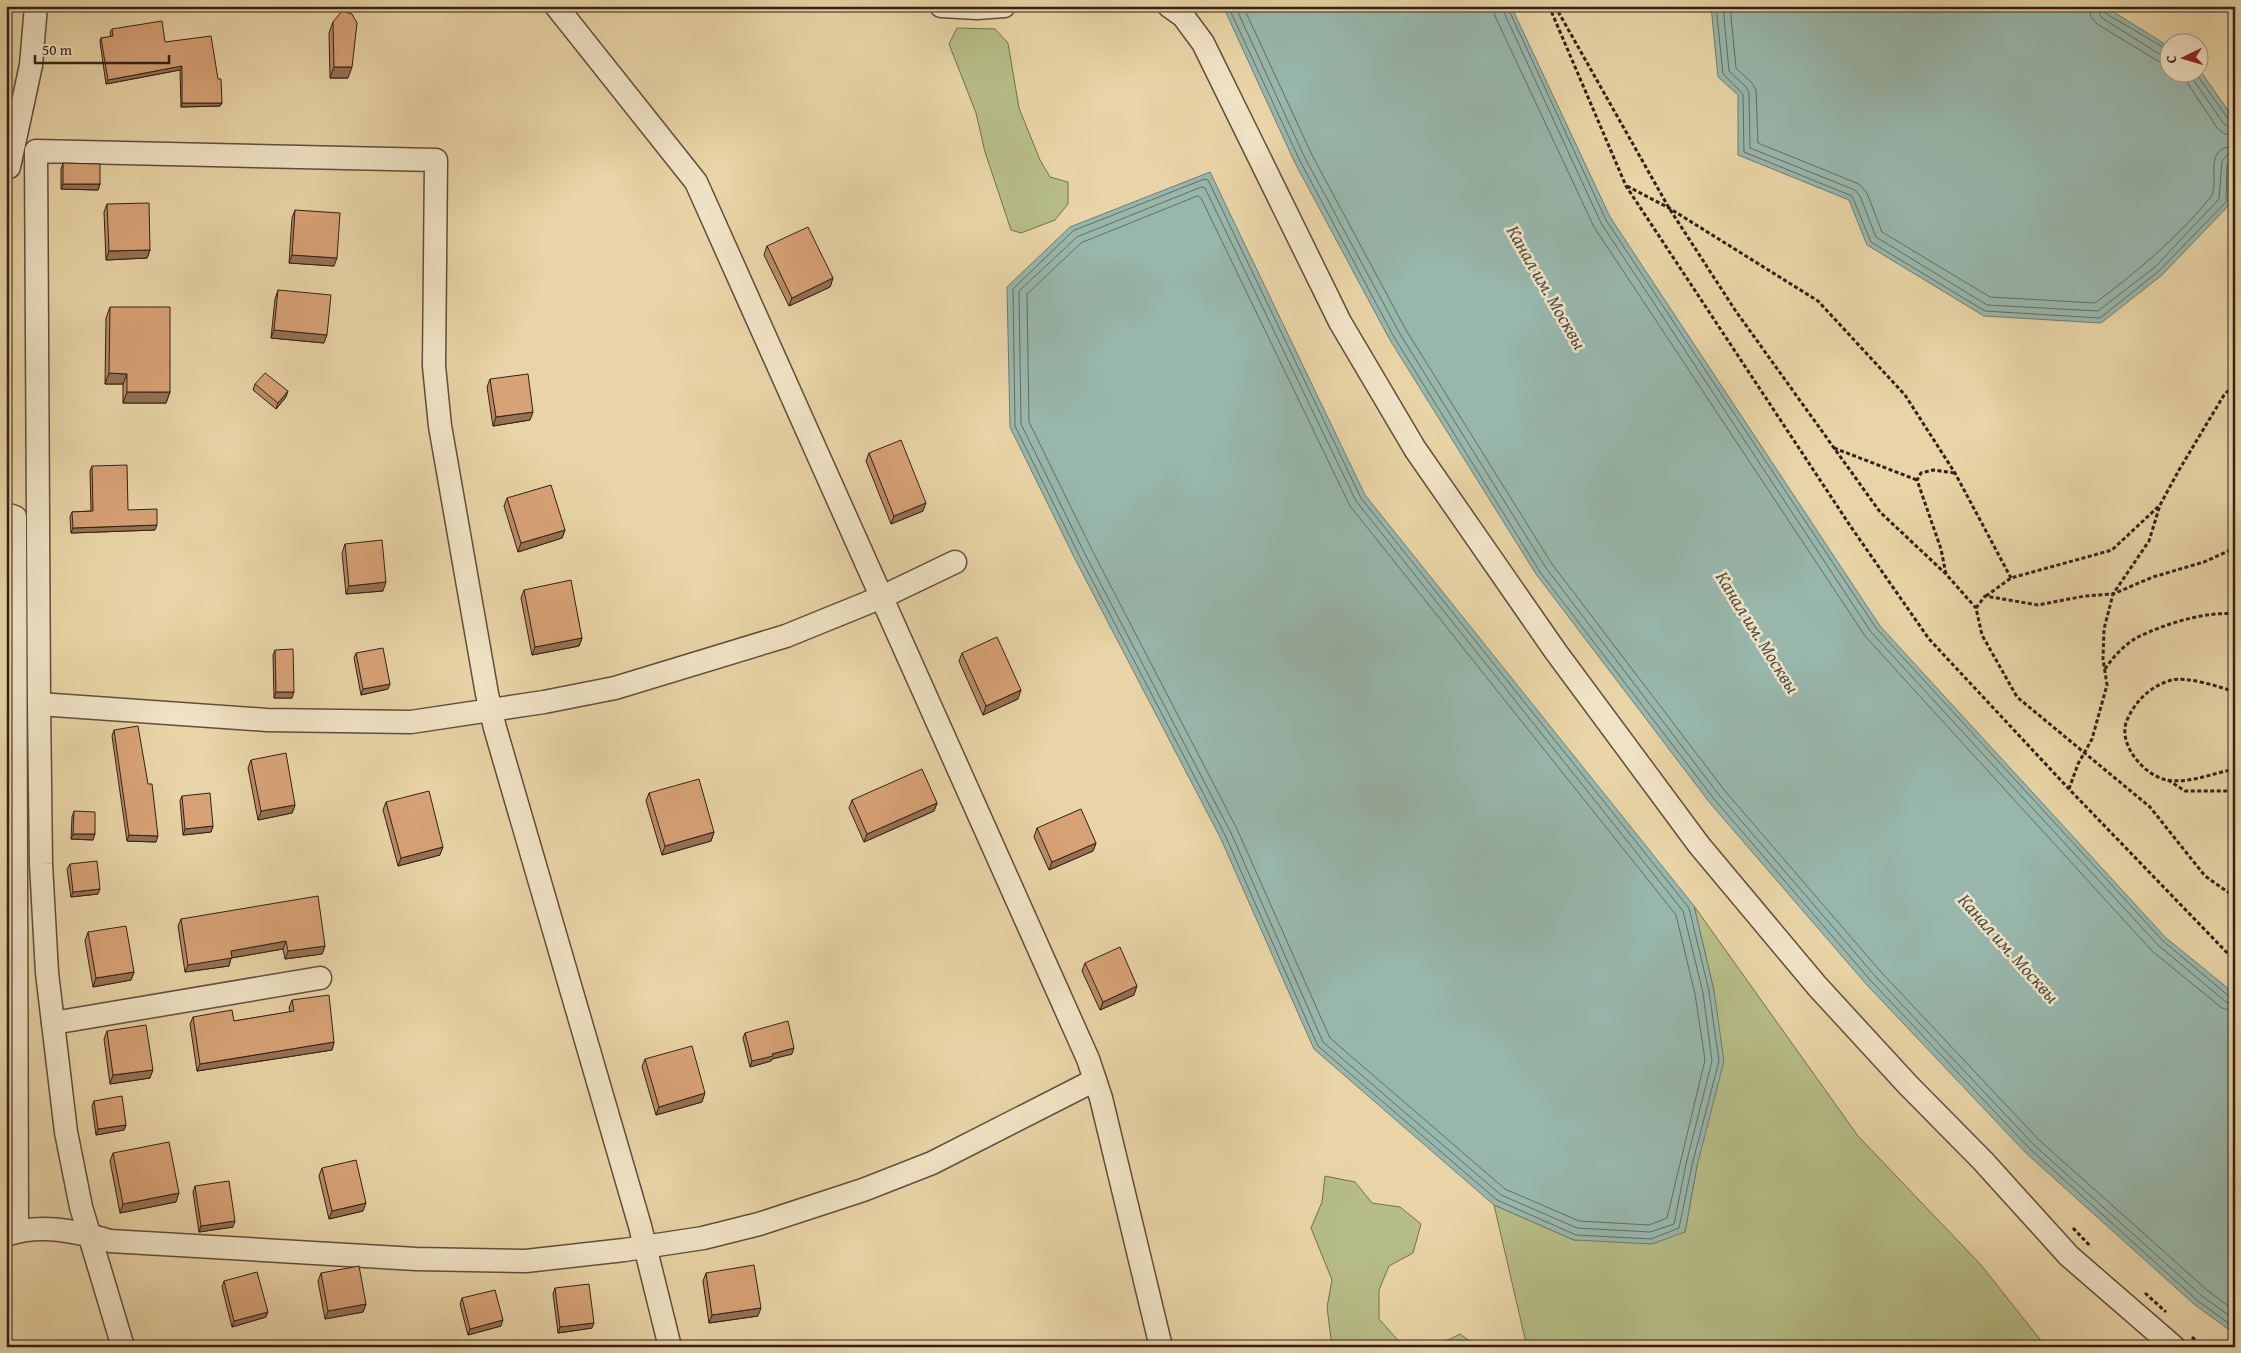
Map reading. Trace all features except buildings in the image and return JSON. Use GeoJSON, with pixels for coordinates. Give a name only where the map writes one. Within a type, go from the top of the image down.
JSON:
{"type":"FeatureCollection","features":[{"type":"Feature","properties":{"kind":"street"},"geometry":{"type":"LineString","coordinates":[[6,168],[9,167],[30,65],[36,6]]}},
{"type":"Feature","properties":{"kind":"street"},"geometry":{"type":"LineString","coordinates":[[556,6],[696,182],[1088,1058],[1162,1347]]}},
{"type":"Feature","properties":{"kind":"street"},"geometry":{"type":"LineString","coordinates":[[941,6],[977,8],[1004,6]]}},
{"type":"Feature","properties":{"kind":"street"},"geometry":{"type":"LineString","coordinates":[[1169,6],[1184,16],[1203,43],[1340,322],[1415,449],[1556,652],[1699,846],[1817,986],[1908,1085],[1983,1161],[2069,1256],[2174,1347]]}},
{"type":"Feature","properties":{"kind":"street"},"geometry":{"type":"LineString","coordinates":[[123,1347],[81,1207],[66,1132],[47,973],[41,864],[36,151],[436,160],[434,366],[440,426],[491,710],[645,1247],[670,1347]]}},
{"type":"Feature","properties":{"kind":"street"},"geometry":{"type":"LineString","coordinates":[[6,514],[16,517],[12,1233],[74,1231],[110,1241],[416,1259],[526,1261],[645,1247],[703,1238],[759,1224],[863,1190],[932,1163],[1095,1080]]}},
{"type":"Feature","properties":{"kind":"street"},"geometry":{"type":"LineString","coordinates":[[39,704],[267,720],[372,722],[411,722],[491,710],[615,688],[786,636],[882,597],[955,562]]}},
{"type":"Feature","properties":{"kind":"street"},"geometry":{"type":"LineString","coordinates":[[53,1023],[320,978]]}},
{"type":"Feature","properties":{"kind":"path"},"geometry":{"type":"LineString","coordinates":[[1549,6],[1626,186],[1851,527],[1929,639],[2069,790],[2235,961]]}},
{"type":"Feature","properties":{"kind":"path"},"geometry":{"type":"LineString","coordinates":[[1555,6],[1669,208],[1735,310],[1880,512],[1946,574],[1976,608],[1982,635],[2018,697],[2150,808],[2204,876],[2235,897]]}},
{"type":"Feature","properties":{"kind":"path"},"geometry":{"type":"LineString","coordinates":[[1626,186],[1669,208],[1818,301],[1905,395],[1955,473],[2011,578]]}},
{"type":"Feature","properties":{"kind":"path"},"geometry":{"type":"LineString","coordinates":[[2069,790],[2078,764],[2092,739],[2107,685],[2104,629],[2113,594],[2149,541],[2160,505],[2200,433],[2224,395],[2235,384]]}},
{"type":"Feature","properties":{"kind":"path"},"geometry":{"type":"LineString","coordinates":[[1833,448],[1917,480]]}},
{"type":"Feature","properties":{"kind":"path"},"geometry":{"type":"LineString","coordinates":[[1917,480],[1922,473],[1933,470],[1955,473]]}},
{"type":"Feature","properties":{"kind":"path"},"geometry":{"type":"LineString","coordinates":[[1917,480],[1938,541],[1946,574]]}},
{"type":"Feature","properties":{"kind":"path"},"geometry":{"type":"LineString","coordinates":[[1976,608],[1985,596],[2011,578],[2112,550],[2160,505]]}},
{"type":"Feature","properties":{"kind":"path"},"geometry":{"type":"LineString","coordinates":[[1985,596],[2038,605],[2085,596],[2113,594],[2153,577],[2204,562],[2235,548]]}},
{"type":"Feature","properties":{"kind":"path"},"geometry":{"type":"LineString","coordinates":[[2105,669],[2114,656],[2137,638],[2174,624],[2221,612],[2235,614]]}},
{"type":"Feature","properties":{"kind":"path"},"geometry":{"type":"LineString","coordinates":[[2235,692],[2210,684],[2173,679],[2148,691],[2133,708],[2126,725],[2128,743],[2135,760],[2151,773],[2185,791],[2235,792]]}},
{"type":"Feature","properties":{"kind":"path"},"geometry":{"type":"LineString","coordinates":[[2167,780],[2208,777],[2235,769]]}},
{"type":"Feature","properties":{"kind":"green space"},"geometry":{"type":"Polygon","coordinates":[[[957,28],[995,29],[1008,43],[1019,108],[1040,160],[1050,177],[1068,182],[1068,204],[1055,220],[1021,233],[1011,230],[985,152],[976,113],[949,44],[957,28]]]}},
{"type":"Feature","properties":{"kind":"green space"},"geometry":{"type":"Polygon","coordinates":[[[1694,906],[1858,1136],[1981,1265],[2046,1347],[1527,1347],[1494,1205],[1574,1240],[1685,1232],[1697,1166],[1714,991],[1694,906]]]}},
{"type":"Feature","properties":{"kind":"green space"},"geometry":{"type":"Polygon","coordinates":[[[1325,1176],[1355,1182],[1372,1203],[1400,1207],[1421,1224],[1413,1253],[1389,1266],[1379,1290],[1379,1319],[1404,1347],[1332,1347],[1327,1307],[1332,1280],[1311,1228],[1322,1202],[1325,1176]]]}},
{"type":"Feature","properties":{"kind":"green space"},"geometry":{"type":"Polygon","coordinates":[[[1460,1334],[1478,1347],[1435,1347],[1436,1346],[1460,1334]]]}},
{"type":"Feature","properties":{"kind":"water","name":"Канал им. Москвы"},"geometry":{"type":"Polygon","coordinates":[[[1223,6],[1511,6],[1610,217],[1880,626],[2166,938],[2235,994],[2235,1334],[2195,1305],[2026,1153],[1867,985],[1710,803],[1536,574],[1390,340],[1295,163],[1223,6]]]}},
{"type":"Feature","properties":{"kind":"water"},"geometry":{"type":"Polygon","coordinates":[[[1711,6],[2104,6],[2158,40],[2158,82],[2208,82],[2234,119],[2231,203],[2162,275],[2101,323],[1984,316],[1867,245],[1849,200],[1738,155],[1738,95],[1718,77],[1711,6]]]}},
{"type":"Feature","properties":{"kind":"water"},"geometry":{"type":"Polygon","coordinates":[[[1210,172],[1365,495],[1694,906],[1714,991],[1724,1061],[1697,1166],[1685,1232],[1652,1244],[1574,1240],[1494,1205],[1314,1049],[1220,837],[1075,559],[1010,427],[1007,287],[1070,227],[1210,172]]]}}]}
